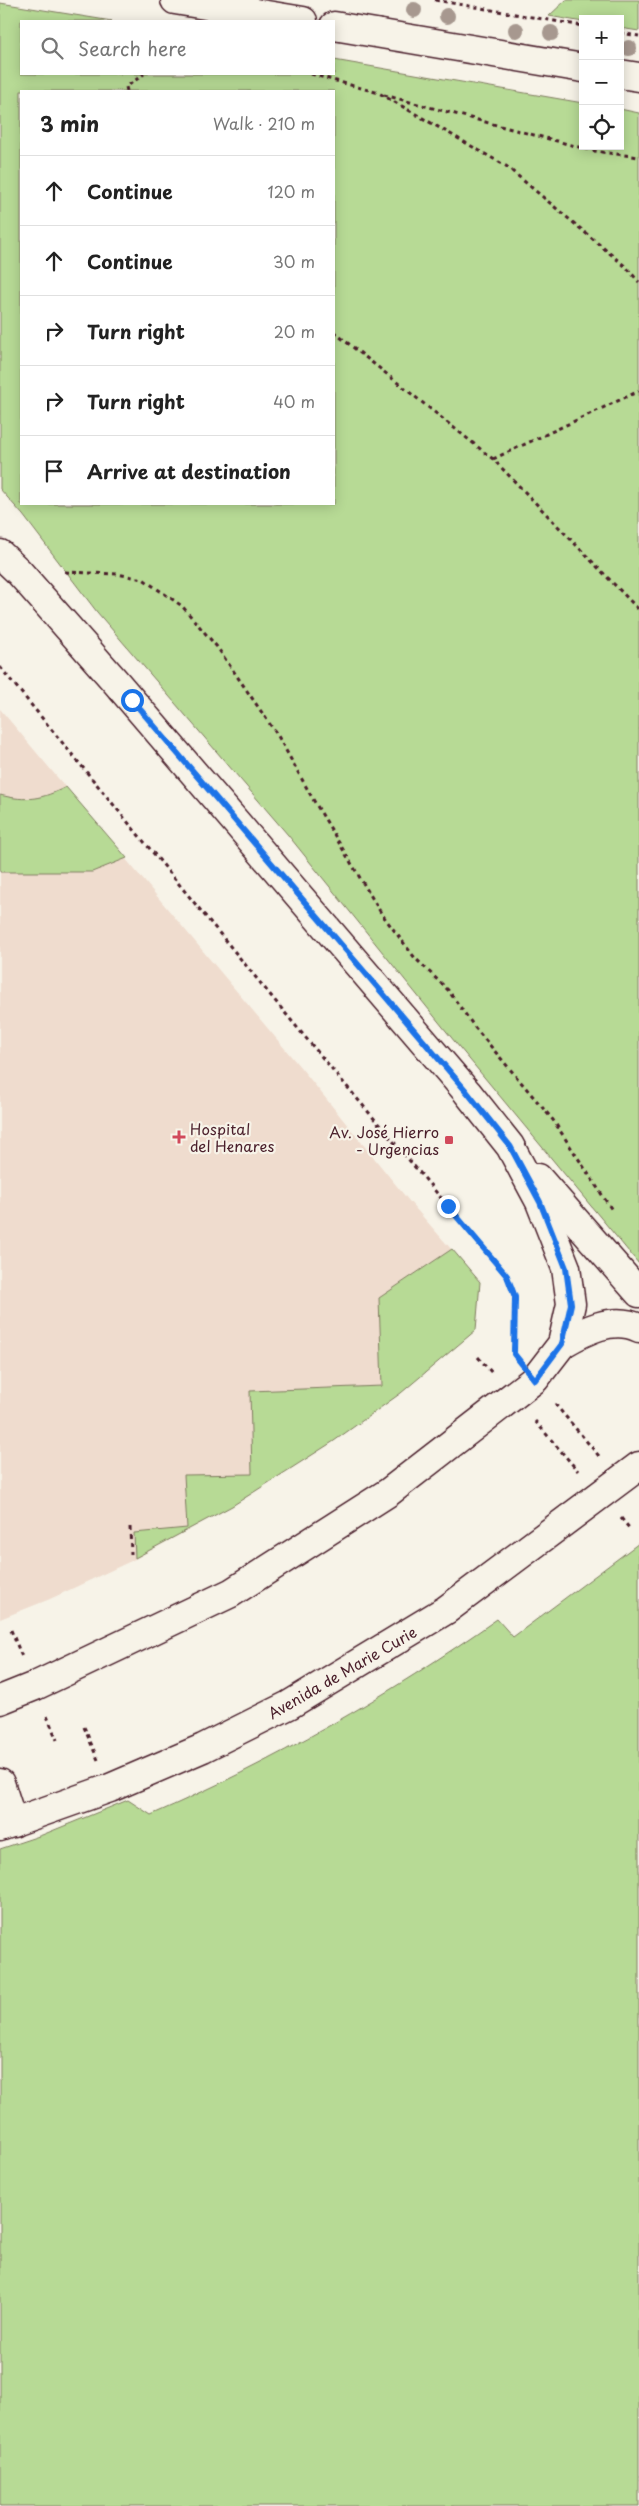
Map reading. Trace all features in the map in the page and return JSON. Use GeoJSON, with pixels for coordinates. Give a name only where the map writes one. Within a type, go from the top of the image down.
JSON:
{"type":"FeatureCollection","features":[{"type":"Feature","properties":{"kind":"street"},"geometry":{"type":"LineString","coordinates":[[175,0],[298,20]]}},
{"type":"Feature","properties":{"kind":"street"},"geometry":{"type":"LineString","coordinates":[[335,26],[579,67]]}},
{"type":"Feature","properties":{"kind":"street"},"geometry":{"type":"LineString","coordinates":[[624,75],[639,77]]}},
{"type":"Feature","properties":{"kind":"street"},"geometry":{"type":"LineString","coordinates":[[0,554],[19,572],[116,681],[467,1092],[517,1158],[639,1293]]}},
{"type":"Feature","properties":{"kind":"street"},"geometry":{"type":"LineString","coordinates":[[517,1158],[540,1202],[566,1268],[571,1304],[562,1344]]}},
{"type":"Feature","properties":{"kind":"street"},"geometry":{"type":"LineString","coordinates":[[0,1700],[35,1686],[231,1593],[389,1492],[535,1380],[562,1344],[591,1327],[615,1324],[639,1328]]}},
{"type":"Feature","properties":{"kind":"street","name":"Avenida de Marie Curie"},"geometry":{"type":"LineString","coordinates":[[0,1783],[6,1825],[118,1784],[203,1748],[289,1705],[446,1610],[620,1481]]}},
{"type":"Feature","properties":{"kind":"path"},"geometry":{"type":"LineString","coordinates":[[435,0],[579,25]]}},
{"type":"Feature","properties":{"kind":"path"},"geometry":{"type":"LineString","coordinates":[[624,33],[639,36]]}},
{"type":"Feature","properties":{"kind":"path"},"geometry":{"type":"LineString","coordinates":[[127,90],[126,88],[143,75]]}},
{"type":"Feature","properties":{"kind":"path"},"geometry":{"type":"LineString","coordinates":[[315,75],[594,151],[639,157]]}},
{"type":"Feature","properties":{"kind":"path"},"geometry":{"type":"LineString","coordinates":[[379,93],[506,166],[626,267],[639,282]]}},
{"type":"Feature","properties":{"kind":"path"},"geometry":{"type":"LineString","coordinates":[[335,333],[493,459],[639,610]]}},
{"type":"Feature","properties":{"kind":"path"},"geometry":{"type":"LineString","coordinates":[[493,459],[639,391]]}},
{"type":"Feature","properties":{"kind":"path"},"geometry":{"type":"LineString","coordinates":[[65,572],[117,574],[143,579],[188,612],[217,647],[278,736],[381,914],[415,958],[448,990],[476,1029],[553,1120],[595,1186],[617,1216]]}},
{"type":"Feature","properties":{"kind":"path"},"geometry":{"type":"LineString","coordinates":[[0,667],[300,1031],[507,1276],[515,1297],[514,1354],[620,1481],[630,1529]]}},
{"type":"Feature","properties":{"kind":"path"},"geometry":{"type":"LineString","coordinates":[[478,1357],[513,1397],[620,1481]]}},
{"type":"Feature","properties":{"kind":"path"},"geometry":{"type":"LineString","coordinates":[[130,1527],[131,1554]]}},
{"type":"Feature","properties":{"kind":"shaded area","name":"Hospital del Henares"},"geometry":{"type":"Polygon","coordinates":[[[0,709],[306,1074],[409,1201],[480,1282],[476,1330],[401,1393],[334,1441],[232,1506],[131,1561],[50,1599],[0,1619],[0,709]]]}},
{"type":"Feature","properties":{"kind":"green space"},"geometry":{"type":"Polygon","coordinates":[[[566,0],[639,0],[639,31],[624,29],[624,15],[579,15],[579,21],[549,16],[566,0]]]}},
{"type":"Feature","properties":{"kind":"green space"},"geometry":{"type":"Polygon","coordinates":[[[0,3],[106,20],[20,20],[20,75],[335,75],[335,60],[579,102],[579,150],[624,150],[624,110],[639,113],[639,1264],[455,1042],[288,835],[97,612],[23,515],[0,489],[0,3]]]}},
{"type":"Feature","properties":{"kind":"green space"},"geometry":{"type":"Polygon","coordinates":[[[66,787],[127,858],[92,872],[0,872],[0,795],[26,799],[42,797],[66,787]]]}},
{"type":"Feature","properties":{"kind":"green space"},"geometry":{"type":"Polygon","coordinates":[[[452,1249],[480,1282],[476,1330],[401,1393],[334,1441],[232,1506],[135,1558],[134,1533],[187,1528],[184,1475],[252,1474],[250,1391],[382,1386],[379,1298],[452,1249]]]}},
{"type":"Feature","properties":{"kind":"green space"},"geometry":{"type":"Polygon","coordinates":[[[639,1543],[639,2506],[0,2506],[0,1849],[42,1835],[128,1800],[151,1815],[196,1795],[285,1750],[372,1701],[497,1619],[513,1637],[639,1543]]]}},
{"type":"Feature","properties":{"kind":"place","name":"Hospital del Henares"},"geometry":{"type":"Point","coordinates":[179,1137]}},
{"type":"Feature","properties":{"kind":"place","name":"Av. José Hierro - Urgencias"},"geometry":{"type":"Point","coordinates":[449,1140]}},
{"type":"Feature","properties":{"kind":"route"},"geometry":{"type":"LineString","coordinates":[[132,700],[467,1092],[510,1146],[540,1202],[566,1268],[571,1304],[562,1344],[535,1380],[514,1354],[515,1297],[507,1276],[448,1206]]}}]}
